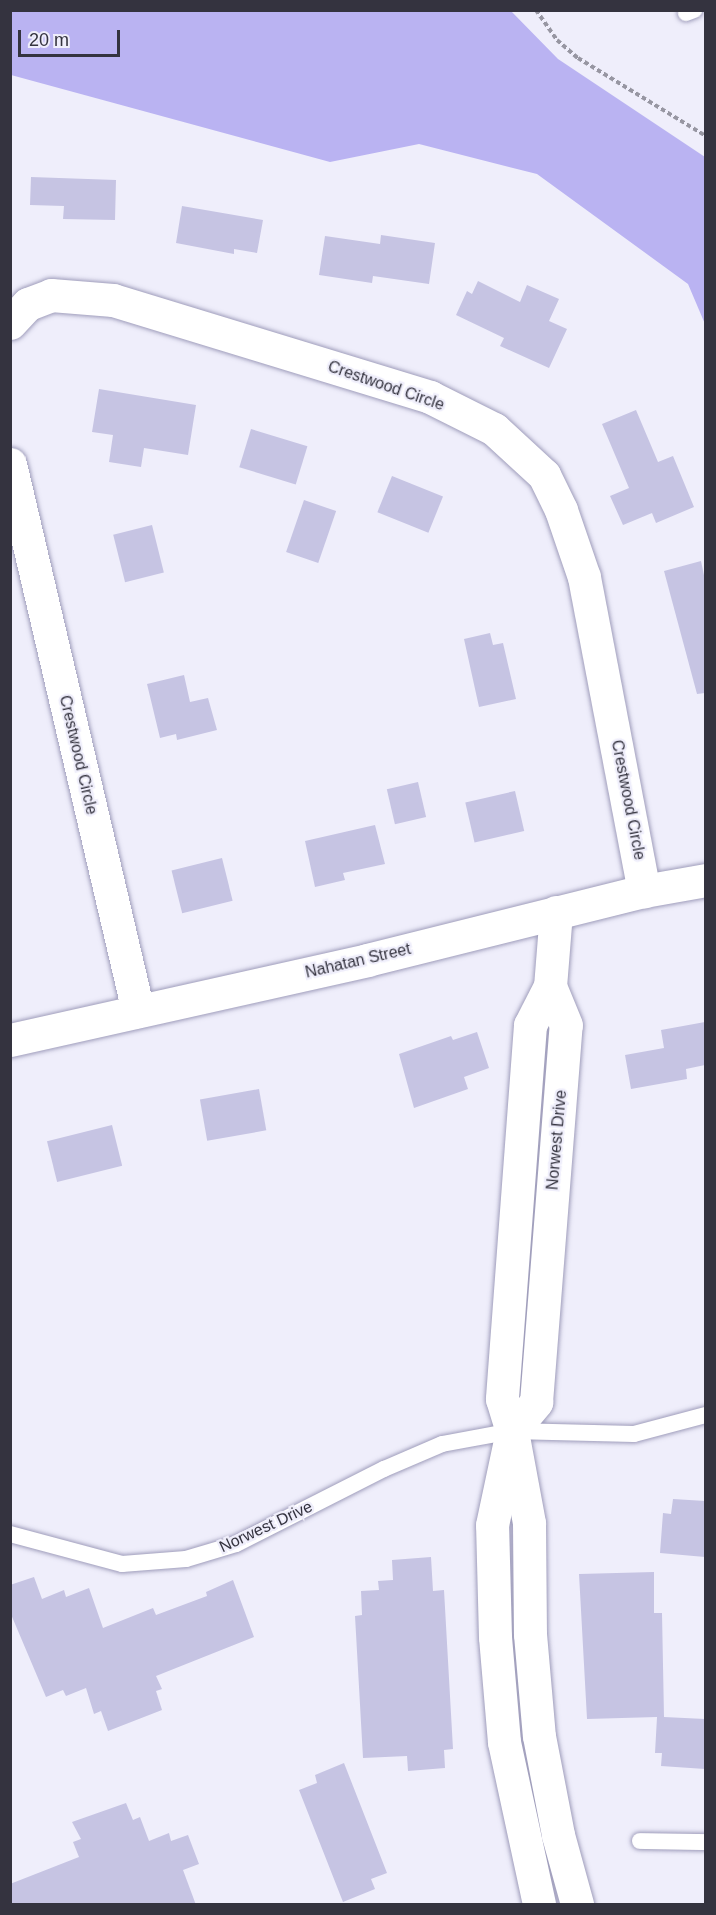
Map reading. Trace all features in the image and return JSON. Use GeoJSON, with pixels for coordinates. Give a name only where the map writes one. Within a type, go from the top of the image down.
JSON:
{"type":"FeatureCollection","features":[{"type":"Feature","properties":{"kind":"street","name":"Crestwood Circle"},"geometry":{"type":"LineString","coordinates":[[10,323],[28,304],[51,295],[113,300],[430,397],[494,429],[544,475],[561,510],[584,577],[644,891]]}},
{"type":"Feature","properties":{"kind":"street","name":"Crestwood Circle"},"geometry":{"type":"LineString","coordinates":[[10,464],[138,1011]]}},
{"type":"Feature","properties":{"kind":"street","name":"Nahatan Street"},"geometry":{"type":"LineString","coordinates":[[10,1040],[367,960],[644,891],[705,880]]}},
{"type":"Feature","properties":{"kind":"street","name":"Norwest Drive"},"geometry":{"type":"LineString","coordinates":[[539,1905],[504,1742],[495,1636],[492,1525],[512,1431],[536,1402],[566,1025],[550,986],[556,912]]}},
{"type":"Feature","properties":{"kind":"street"},"geometry":{"type":"LineString","coordinates":[[512,1431],[529,1524],[530,1634],[539,1736],[558,1835],[577,1905]]}},
{"type":"Feature","properties":{"kind":"lane","name":"Norwest Drive"},"geometry":{"type":"LineString","coordinates":[[10,1534],[122,1564],[186,1559],[236,1544],[420,1452],[512,1431],[616,1436],[651,1431],[705,1415]]}},
{"type":"Feature","properties":{"kind":"lane"},"geometry":{"type":"LineString","coordinates":[[639,1841],[705,1842]]}},
{"type":"Feature","properties":{"kind":"path"},"geometry":{"type":"LineString","coordinates":[[536,10],[557,40],[578,58],[705,136]]}},
{"type":"Feature","properties":{"kind":"shaded area"},"geometry":{"type":"Polygon","coordinates":[[[10,11],[511,11],[558,59],[705,157],[705,324],[688,284],[537,174],[419,144],[330,162],[11,75],[10,11]]]}},
{"type":"Feature","properties":{"kind":"building"},"geometry":{"type":"Polygon","coordinates":[[[31,177],[116,180],[115,220],[63,219],[64,206],[30,205],[31,177]]]}},
{"type":"Feature","properties":{"kind":"building"},"geometry":{"type":"Polygon","coordinates":[[[182,206],[263,220],[257,253],[234,249],[234,254],[176,243],[182,206]]]}},
{"type":"Feature","properties":{"kind":"building"},"geometry":{"type":"Polygon","coordinates":[[[381,235],[435,243],[429,284],[373,276],[372,283],[319,275],[325,236],[380,244],[381,235]]]}},
{"type":"Feature","properties":{"kind":"building"},"geometry":{"type":"Polygon","coordinates":[[[478,281],[520,302],[527,285],[559,299],[549,321],[567,329],[549,368],[500,346],[504,338],[456,315],[467,291],[472,294],[478,281]]]}},
{"type":"Feature","properties":{"kind":"building"},"geometry":{"type":"Polygon","coordinates":[[[99,389],[196,405],[188,455],[144,448],[141,467],[109,462],[113,435],[92,432],[99,389]]]}},
{"type":"Feature","properties":{"kind":"building"},"geometry":{"type":"Polygon","coordinates":[[[636,410],[658,462],[673,456],[694,507],[656,523],[652,513],[623,525],[610,496],[629,488],[602,424],[636,410]]]}},
{"type":"Feature","properties":{"kind":"building"},"geometry":{"type":"Polygon","coordinates":[[[251,429],[307,446],[296,485],[239,467],[251,429]]]}},
{"type":"Feature","properties":{"kind":"building"},"geometry":{"type":"Polygon","coordinates":[[[392,476],[443,497],[428,533],[377,512],[392,476]]]}},
{"type":"Feature","properties":{"kind":"building"},"geometry":{"type":"Polygon","coordinates":[[[304,500],[336,511],[318,563],[286,552],[304,500]]]}},
{"type":"Feature","properties":{"kind":"building"},"geometry":{"type":"Polygon","coordinates":[[[152,525],[164,573],[125,582],[113,535],[152,525]]]}},
{"type":"Feature","properties":{"kind":"building"},"geometry":{"type":"Polygon","coordinates":[[[701,561],[705,580],[705,693],[697,694],[664,571],[701,561]]]}},
{"type":"Feature","properties":{"kind":"building"},"geometry":{"type":"Polygon","coordinates":[[[490,633],[493,645],[503,643],[516,699],[479,707],[464,639],[490,633]]]}},
{"type":"Feature","properties":{"kind":"building"},"geometry":{"type":"Polygon","coordinates":[[[184,675],[190,702],[208,698],[217,730],[177,740],[176,734],[160,738],[147,684],[184,675]]]}},
{"type":"Feature","properties":{"kind":"building"},"geometry":{"type":"Polygon","coordinates":[[[418,782],[426,817],[395,824],[387,789],[418,782]]]}},
{"type":"Feature","properties":{"kind":"building"},"geometry":{"type":"Polygon","coordinates":[[[515,791],[524,831],[475,842],[465,802],[515,791]]]}},
{"type":"Feature","properties":{"kind":"building"},"geometry":{"type":"Polygon","coordinates":[[[375,825],[385,864],[343,873],[345,880],[315,887],[305,841],[375,825]]]}},
{"type":"Feature","properties":{"kind":"building"},"geometry":{"type":"Polygon","coordinates":[[[222,858],[233,901],[182,913],[172,871],[222,858]]]}},
{"type":"Feature","properties":{"kind":"building"},"geometry":{"type":"Polygon","coordinates":[[[705,1022],[705,1065],[686,1069],[687,1079],[631,1089],[625,1055],[664,1048],[661,1030],[705,1022]]]}},
{"type":"Feature","properties":{"kind":"building"},"geometry":{"type":"Polygon","coordinates":[[[477,1032],[489,1068],[464,1077],[468,1089],[414,1108],[399,1054],[451,1036],[453,1040],[477,1032]]]}},
{"type":"Feature","properties":{"kind":"building"},"geometry":{"type":"Polygon","coordinates":[[[259,1089],[266,1130],[207,1141],[200,1099],[259,1089]]]}},
{"type":"Feature","properties":{"kind":"building"},"geometry":{"type":"Polygon","coordinates":[[[112,1125],[122,1166],[57,1182],[47,1141],[112,1125]]]}},
{"type":"Feature","properties":{"kind":"building"},"geometry":{"type":"Polygon","coordinates":[[[673,1499],[705,1501],[705,1557],[660,1553],[663,1513],[671,1514],[673,1499]]]}},
{"type":"Feature","properties":{"kind":"building"},"geometry":{"type":"Polygon","coordinates":[[[431,1557],[433,1591],[444,1590],[453,1749],[444,1750],[445,1768],[408,1771],[407,1756],[363,1758],[355,1616],[362,1615],[361,1591],[379,1590],[378,1581],[393,1580],[392,1560],[431,1557]]]}},
{"type":"Feature","properties":{"kind":"building"},"geometry":{"type":"Polygon","coordinates":[[[654,1572],[654,1613],[662,1613],[664,1717],[705,1719],[705,1769],[661,1766],[662,1753],[655,1753],[657,1717],[587,1719],[579,1574],[654,1572]]]}},
{"type":"Feature","properties":{"kind":"building"},"geometry":{"type":"Polygon","coordinates":[[[34,1577],[42,1599],[64,1590],[66,1597],[89,1588],[103,1628],[153,1608],[156,1615],[207,1596],[206,1592],[233,1580],[254,1637],[156,1676],[162,1689],[156,1691],[162,1710],[108,1731],[101,1711],[94,1714],[86,1688],[66,1696],[63,1690],[46,1697],[10,1612],[10,1585],[34,1577]]]}},
{"type":"Feature","properties":{"kind":"building"},"geometry":{"type":"Polygon","coordinates":[[[344,1763],[387,1873],[371,1879],[375,1889],[343,1902],[299,1790],[317,1783],[315,1775],[344,1763]]]}},
{"type":"Feature","properties":{"kind":"building"},"geometry":{"type":"Polygon","coordinates":[[[126,1803],[133,1820],[140,1817],[149,1841],[169,1833],[171,1841],[188,1835],[199,1864],[183,1870],[196,1905],[10,1905],[10,1884],[79,1857],[73,1842],[81,1839],[72,1822],[126,1803]]]}}]}
